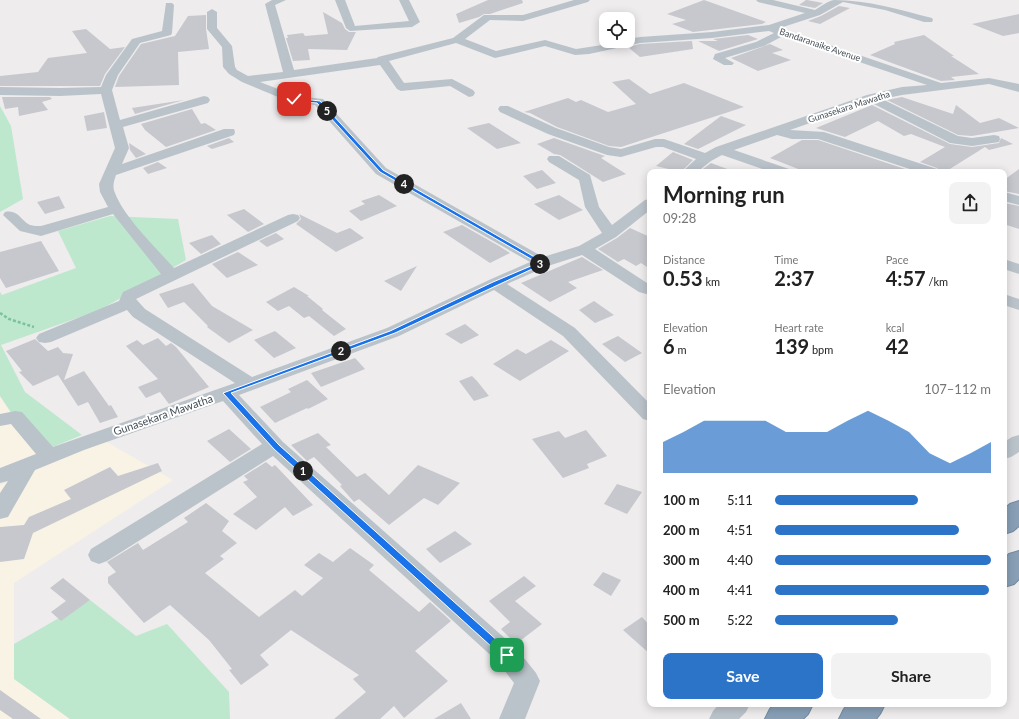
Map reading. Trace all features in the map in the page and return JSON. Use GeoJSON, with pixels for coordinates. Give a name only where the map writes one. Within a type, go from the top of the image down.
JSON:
{"type":"FeatureCollection","features":[{"type":"Feature","properties":{"kind":"highway"},"geometry":{"type":"LineString","coordinates":[[1007,521],[1019,511]]}},
{"type":"Feature","properties":{"kind":"highway"},"geometry":{"type":"LineString","coordinates":[[1007,573],[1019,562]]}},
{"type":"Feature","properties":{"kind":"highway"},"geometry":{"type":"LineString","coordinates":[[781,719],[794,707]]}},
{"type":"Feature","properties":{"kind":"highway"},"geometry":{"type":"LineString","coordinates":[[855,719],[866,707]]}},
{"type":"Feature","properties":{"kind":"street"},"geometry":{"type":"LineString","coordinates":[[281,0],[270,4],[289,73]]}},
{"type":"Feature","properties":{"kind":"street"},"geometry":{"type":"LineString","coordinates":[[340,0],[351,28],[354,30],[412,24],[415,22],[404,0]]}},
{"type":"Feature","properties":{"kind":"street"},"geometry":{"type":"LineString","coordinates":[[552,0],[568,6]]}},
{"type":"Feature","properties":{"kind":"street"},"geometry":{"type":"LineString","coordinates":[[246,80],[382,61],[385,58],[457,40],[488,17],[523,18],[585,0]]}},
{"type":"Feature","properties":{"kind":"street"},"geometry":{"type":"LineString","coordinates":[[761,0],[816,13]]}},
{"type":"Feature","properties":{"kind":"street","name":"Bandaranaike Avenue"},"geometry":{"type":"LineString","coordinates":[[770,28],[816,13],[840,0]]}},
{"type":"Feature","properties":{"kind":"street"},"geometry":{"type":"LineString","coordinates":[[846,0],[883,7],[912,17],[928,20]]}},
{"type":"Feature","properties":{"kind":"street"},"geometry":{"type":"LineString","coordinates":[[169,5],[167,33],[157,37],[142,39],[133,43],[112,75],[106,90],[122,148],[121,156],[111,172],[106,184],[106,190],[116,209],[170,275]]}},
{"type":"Feature","properties":{"kind":"street"},"geometry":{"type":"LineString","coordinates":[[522,6],[541,12]]}},
{"type":"Feature","properties":{"kind":"street"},"geometry":{"type":"LineString","coordinates":[[212,12],[212,29],[227,46],[229,67],[233,72],[246,80],[294,99],[319,102],[381,171],[542,263]]}},
{"type":"Feature","properties":{"kind":"street"},"geometry":{"type":"LineString","coordinates":[[457,40],[495,54],[545,43],[575,52],[589,51],[640,40],[712,35],[770,28]]}},
{"type":"Feature","properties":{"kind":"street","name":"Bandaranaike Avenue"},"geometry":{"type":"LineString","coordinates":[[770,28],[941,86]]}},
{"type":"Feature","properties":{"kind":"street"},"geometry":{"type":"LineString","coordinates":[[728,63],[719,59],[718,56],[760,44],[783,32]]}},
{"type":"Feature","properties":{"kind":"street"},"geometry":{"type":"LineString","coordinates":[[382,61],[401,86],[452,82],[469,93]]}},
{"type":"Feature","properties":{"kind":"street","name":"Gunasekara Mawatha"},"geometry":{"type":"LineString","coordinates":[[693,169],[706,158],[721,150],[871,98],[902,91],[989,81],[1019,88]]}},
{"type":"Feature","properties":{"kind":"street"},"geometry":{"type":"LineString","coordinates":[[0,91],[60,92],[106,90]]}},
{"type":"Feature","properties":{"kind":"street"},"geometry":{"type":"LineString","coordinates":[[871,98],[955,140],[972,142],[994,139]]}},
{"type":"Feature","properties":{"kind":"street"},"geometry":{"type":"LineString","coordinates":[[116,125],[204,100]]}},
{"type":"Feature","properties":{"kind":"street"},"geometry":{"type":"LineString","coordinates":[[504,110],[552,131],[607,151],[621,154],[655,143],[664,143],[706,158]]}},
{"type":"Feature","properties":{"kind":"street"},"geometry":{"type":"LineString","coordinates":[[778,131],[792,135],[819,135],[923,169]]}},
{"type":"Feature","properties":{"kind":"street"},"geometry":{"type":"LineString","coordinates":[[111,172],[228,132]]}},
{"type":"Feature","properties":{"kind":"street"},"geometry":{"type":"LineString","coordinates":[[721,150],[775,169]]}},
{"type":"Feature","properties":{"kind":"street"},"geometry":{"type":"LineString","coordinates":[[554,159],[585,178],[592,207],[611,234]]}},
{"type":"Feature","properties":{"kind":"street"},"geometry":{"type":"LineString","coordinates":[[1007,197],[1019,201]]}},
{"type":"Feature","properties":{"kind":"street","name":"Gunasekara Mawatha"},"geometry":{"type":"LineString","coordinates":[[0,476],[77,445],[226,393],[393,332],[542,263],[584,249],[611,234],[647,205]]}},
{"type":"Feature","properties":{"kind":"street"},"geometry":{"type":"LineString","coordinates":[[10,215],[25,228],[41,231],[116,209]]}},
{"type":"Feature","properties":{"kind":"street"},"geometry":{"type":"LineString","coordinates":[[250,384],[138,312],[127,300],[129,296],[170,275],[293,218]]}},
{"type":"Feature","properties":{"kind":"street"},"geometry":{"type":"LineString","coordinates":[[584,249],[647,289]]}},
{"type":"Feature","properties":{"kind":"street"},"geometry":{"type":"LineString","coordinates":[[1007,265],[1019,270]]}},
{"type":"Feature","properties":{"kind":"street"},"geometry":{"type":"LineString","coordinates":[[495,284],[569,332],[647,412]]}},
{"type":"Feature","properties":{"kind":"street"},"geometry":{"type":"LineString","coordinates":[[1007,300],[1019,305]]}},
{"type":"Feature","properties":{"kind":"street"},"geometry":{"type":"LineString","coordinates":[[50,336],[130,303]]}},
{"type":"Feature","properties":{"kind":"street"},"geometry":{"type":"LineString","coordinates":[[226,393],[275,445],[507,655],[527,681],[512,719]]}},
{"type":"Feature","properties":{"kind":"street"},"geometry":{"type":"LineString","coordinates":[[0,420],[15,417],[50,456]]}},
{"type":"Feature","properties":{"kind":"street"},"geometry":{"type":"LineString","coordinates":[[1007,450],[1019,442]]}},
{"type":"Feature","properties":{"kind":"street"},"geometry":{"type":"LineString","coordinates":[[99,555],[275,445]]}},
{"type":"Feature","properties":{"kind":"street"},"geometry":{"type":"LineString","coordinates":[[0,512],[28,465]]}},
{"type":"Feature","properties":{"kind":"street"},"geometry":{"type":"LineString","coordinates":[[722,719],[734,707]]}},
{"type":"Feature","properties":{"kind":"path"},"geometry":{"type":"LineString","coordinates":[[0,313],[9,319],[50,336]]}},
{"type":"Feature","properties":{"kind":"shaded area"},"geometry":{"type":"Polygon","coordinates":[[[0,396],[38,453],[0,469],[0,396]]]}},
{"type":"Feature","properties":{"kind":"shaded area"},"geometry":{"type":"Polygon","coordinates":[[[105,441],[173,480],[14,583],[14,679],[70,719],[0,719],[0,485],[105,441]]]}},
{"type":"Feature","properties":{"kind":"green space"},"geometry":{"type":"Polygon","coordinates":[[[0,106],[11,126],[23,199],[0,212],[0,106]]]}},
{"type":"Feature","properties":{"kind":"green space"},"geometry":{"type":"Polygon","coordinates":[[[110,216],[178,219],[186,260],[100,310],[1,345],[25,392],[82,435],[38,453],[0,396],[0,292],[2,295],[76,268],[58,231],[110,216]]]}},
{"type":"Feature","properties":{"kind":"green space"},"geometry":{"type":"Polygon","coordinates":[[[90,600],[136,636],[167,624],[229,692],[230,719],[70,719],[14,679],[14,644],[90,600]]]}},
{"type":"Feature","properties":{"kind":"building"},"geometry":{"type":"Polygon","coordinates":[[[488,0],[522,0],[523,3],[459,23],[456,14],[488,0]]]}},
{"type":"Feature","properties":{"kind":"building"},"geometry":{"type":"Polygon","coordinates":[[[704,0],[766,22],[762,24],[693,32],[672,24],[686,20],[667,14],[704,0]]]}},
{"type":"Feature","properties":{"kind":"building"},"geometry":{"type":"Polygon","coordinates":[[[806,0],[823,3],[815,8],[799,5],[806,0]]]}},
{"type":"Feature","properties":{"kind":"building"},"geometry":{"type":"Polygon","coordinates":[[[839,6],[850,8],[820,24],[808,21],[821,16],[839,6]]]}},
{"type":"Feature","properties":{"kind":"building"},"geometry":{"type":"Polygon","coordinates":[[[323,12],[342,23],[345,29],[349,32],[356,32],[347,50],[308,49],[310,60],[293,61],[286,38],[288,38],[287,35],[303,33],[305,36],[328,34],[323,12]]]}},
{"type":"Feature","properties":{"kind":"building"},"geometry":{"type":"Polygon","coordinates":[[[1019,14],[1019,33],[1003,36],[972,24],[1019,14]]]}},
{"type":"Feature","properties":{"kind":"building"},"geometry":{"type":"Polygon","coordinates":[[[206,15],[206,29],[209,49],[178,52],[179,85],[115,87],[119,76],[141,44],[175,36],[188,16],[206,15]]]}},
{"type":"Feature","properties":{"kind":"building"},"geometry":{"type":"Polygon","coordinates":[[[86,29],[110,49],[125,47],[105,74],[100,86],[0,86],[0,76],[38,72],[48,58],[87,53],[72,31],[86,29]]]}},
{"type":"Feature","properties":{"kind":"building"},"geometry":{"type":"Polygon","coordinates":[[[748,35],[758,39],[719,51],[698,41],[718,41],[713,39],[748,35]]]}},
{"type":"Feature","properties":{"kind":"building"},"geometry":{"type":"Polygon","coordinates":[[[924,35],[954,56],[951,56],[979,74],[951,77],[955,80],[941,81],[870,55],[895,44],[894,42],[924,35]]]}},
{"type":"Feature","properties":{"kind":"building"},"geometry":{"type":"Polygon","coordinates":[[[692,41],[693,49],[640,57],[629,48],[635,48],[635,45],[692,41]]]}},
{"type":"Feature","properties":{"kind":"building"},"geometry":{"type":"Polygon","coordinates":[[[770,44],[783,50],[772,53],[791,60],[758,71],[731,58],[770,44]]]}},
{"type":"Feature","properties":{"kind":"building"},"geometry":{"type":"Polygon","coordinates":[[[629,79],[650,94],[684,83],[744,107],[621,147],[609,146],[557,127],[530,113],[524,112],[568,98],[576,102],[581,100],[608,112],[636,104],[612,82],[629,79]]]}},
{"type":"Feature","properties":{"kind":"building"},"geometry":{"type":"Polygon","coordinates":[[[2,97],[50,97],[52,99],[42,102],[48,110],[19,116],[18,107],[5,109],[2,97]]]}},
{"type":"Feature","properties":{"kind":"building"},"geometry":{"type":"Polygon","coordinates":[[[902,97],[953,114],[956,105],[980,123],[999,118],[1019,128],[972,136],[958,135],[887,100],[902,97]]]}},
{"type":"Feature","properties":{"kind":"building"},"geometry":{"type":"Polygon","coordinates":[[[184,100],[135,114],[132,108],[184,100]]]}},
{"type":"Feature","properties":{"kind":"building"},"geometry":{"type":"Polygon","coordinates":[[[872,105],[950,144],[972,147],[999,143],[1001,138],[1013,144],[989,150],[985,147],[950,169],[938,169],[920,162],[945,147],[911,134],[904,136],[878,121],[845,137],[816,128],[872,105]]]}},
{"type":"Feature","properties":{"kind":"building"},"geometry":{"type":"Polygon","coordinates":[[[192,109],[201,124],[205,123],[216,130],[166,147],[145,130],[141,124],[192,109]]]}},
{"type":"Feature","properties":{"kind":"building"},"geometry":{"type":"Polygon","coordinates":[[[104,112],[107,128],[87,131],[84,116],[104,112]]]}},
{"type":"Feature","properties":{"kind":"building"},"geometry":{"type":"Polygon","coordinates":[[[721,116],[746,125],[698,149],[684,144],[721,116]]]}},
{"type":"Feature","properties":{"kind":"building"},"geometry":{"type":"Polygon","coordinates":[[[489,123],[521,143],[497,149],[467,128],[489,123]]]}},
{"type":"Feature","properties":{"kind":"building"},"geometry":{"type":"Polygon","coordinates":[[[229,138],[234,142],[212,149],[207,146],[229,138]]]}},
{"type":"Feature","properties":{"kind":"building"},"geometry":{"type":"Polygon","coordinates":[[[554,138],[605,156],[601,158],[626,174],[603,182],[560,155],[554,154],[537,144],[554,138]]]}},
{"type":"Feature","properties":{"kind":"building"},"geometry":{"type":"Polygon","coordinates":[[[802,140],[818,140],[905,169],[798,169],[770,158],[802,140]]]}},
{"type":"Feature","properties":{"kind":"building"},"geometry":{"type":"Polygon","coordinates":[[[129,143],[146,154],[136,158],[130,150],[129,143]]]}},
{"type":"Feature","properties":{"kind":"building"},"geometry":{"type":"Polygon","coordinates":[[[673,152],[693,160],[684,169],[668,169],[656,166],[673,152]]]}},
{"type":"Feature","properties":{"kind":"building"},"geometry":{"type":"Polygon","coordinates":[[[158,162],[167,168],[148,174],[143,168],[158,162]]]}},
{"type":"Feature","properties":{"kind":"building"},"geometry":{"type":"Polygon","coordinates":[[[711,163],[727,169],[703,169],[711,163]]]}},
{"type":"Feature","properties":{"kind":"building"},"geometry":{"type":"Polygon","coordinates":[[[1019,169],[1019,194],[1007,192],[1007,178],[1019,169]]]}},
{"type":"Feature","properties":{"kind":"building"},"geometry":{"type":"Polygon","coordinates":[[[542,170],[556,183],[537,189],[523,176],[542,170]]]}},
{"type":"Feature","properties":{"kind":"building"},"geometry":{"type":"Polygon","coordinates":[[[379,195],[397,206],[361,221],[349,211],[365,204],[361,201],[379,195]]]}},
{"type":"Feature","properties":{"kind":"building"},"geometry":{"type":"Polygon","coordinates":[[[559,195],[583,210],[559,220],[534,204],[559,195]]]}},
{"type":"Feature","properties":{"kind":"building"},"geometry":{"type":"Polygon","coordinates":[[[59,196],[65,208],[45,214],[37,202],[59,196]]]}},
{"type":"Feature","properties":{"kind":"building"},"geometry":{"type":"Polygon","coordinates":[[[1007,204],[1019,206],[1019,229],[1007,225],[1007,204]]]}},
{"type":"Feature","properties":{"kind":"building"},"geometry":{"type":"Polygon","coordinates":[[[244,209],[264,224],[248,232],[227,215],[244,209]]]}},
{"type":"Feature","properties":{"kind":"building"},"geometry":{"type":"Polygon","coordinates":[[[299,214],[337,233],[350,228],[364,238],[336,252],[296,224],[301,219],[299,214]]]}},
{"type":"Feature","properties":{"kind":"building"},"geometry":{"type":"Polygon","coordinates":[[[462,225],[510,253],[490,263],[443,232],[462,225]]]}},
{"type":"Feature","properties":{"kind":"building"},"geometry":{"type":"Polygon","coordinates":[[[630,228],[647,236],[647,267],[641,263],[636,266],[624,259],[618,262],[598,249],[617,238],[630,228]]]}},
{"type":"Feature","properties":{"kind":"building"},"geometry":{"type":"Polygon","coordinates":[[[276,233],[284,239],[267,247],[259,241],[276,233]]]}},
{"type":"Feature","properties":{"kind":"building"},"geometry":{"type":"Polygon","coordinates":[[[212,235],[221,244],[201,254],[189,243],[212,235]]]}},
{"type":"Feature","properties":{"kind":"building"},"geometry":{"type":"Polygon","coordinates":[[[41,241],[59,271],[6,288],[0,278],[0,252],[41,241]]]}},
{"type":"Feature","properties":{"kind":"building"},"geometry":{"type":"Polygon","coordinates":[[[238,252],[258,265],[227,278],[212,264],[238,252]]]}},
{"type":"Feature","properties":{"kind":"building"},"geometry":{"type":"Polygon","coordinates":[[[582,257],[603,270],[568,282],[577,288],[550,302],[521,283],[582,257]]]}},
{"type":"Feature","properties":{"kind":"building"},"geometry":{"type":"Polygon","coordinates":[[[417,266],[401,291],[384,281],[417,266]]]}},
{"type":"Feature","properties":{"kind":"building"},"geometry":{"type":"Polygon","coordinates":[[[193,283],[212,306],[253,330],[229,343],[207,327],[208,326],[184,302],[168,308],[159,294],[193,283]]]}},
{"type":"Feature","properties":{"kind":"building"},"geometry":{"type":"Polygon","coordinates":[[[294,287],[309,296],[307,296],[346,329],[334,336],[309,316],[304,318],[289,306],[278,311],[266,302],[294,287]]]}},
{"type":"Feature","properties":{"kind":"building"},"geometry":{"type":"Polygon","coordinates":[[[594,301],[614,315],[595,323],[579,310],[594,301]]]}},
{"type":"Feature","properties":{"kind":"building"},"geometry":{"type":"Polygon","coordinates":[[[465,324],[479,335],[461,344],[445,334],[465,324]]]}},
{"type":"Feature","properties":{"kind":"building"},"geometry":{"type":"Polygon","coordinates":[[[275,331],[296,348],[274,358],[254,340],[275,331]]]}},
{"type":"Feature","properties":{"kind":"building"},"geometry":{"type":"Polygon","coordinates":[[[618,336],[642,353],[625,362],[602,344],[618,336]]]}},
{"type":"Feature","properties":{"kind":"building"},"geometry":{"type":"Polygon","coordinates":[[[158,338],[166,346],[171,343],[176,347],[209,387],[169,404],[160,392],[146,398],[138,387],[158,379],[126,346],[137,340],[143,345],[158,338]]]}},
{"type":"Feature","properties":{"kind":"building"},"geometry":{"type":"Polygon","coordinates":[[[35,339],[48,351],[58,347],[63,353],[73,354],[64,380],[84,371],[109,406],[111,405],[118,417],[100,423],[88,402],[78,406],[58,375],[33,386],[19,372],[22,371],[6,351],[35,339]]]}},
{"type":"Feature","properties":{"kind":"building"},"geometry":{"type":"Polygon","coordinates":[[[551,340],[569,351],[520,381],[493,364],[517,349],[526,354],[551,340]]]}},
{"type":"Feature","properties":{"kind":"building"},"geometry":{"type":"Polygon","coordinates":[[[355,358],[365,369],[321,387],[311,373],[355,358]]]}},
{"type":"Feature","properties":{"kind":"building"},"geometry":{"type":"Polygon","coordinates":[[[472,376],[489,396],[474,401],[459,381],[472,376]]]}},
{"type":"Feature","properties":{"kind":"building"},"geometry":{"type":"Polygon","coordinates":[[[307,380],[328,399],[275,423],[260,407],[291,392],[288,389],[307,380]]]}},
{"type":"Feature","properties":{"kind":"building"},"geometry":{"type":"Polygon","coordinates":[[[229,429],[251,449],[230,462],[207,441],[229,429]]]}},
{"type":"Feature","properties":{"kind":"building"},"geometry":{"type":"Polygon","coordinates":[[[586,430],[607,456],[587,464],[589,468],[563,478],[532,439],[559,431],[565,438],[586,430]]]}},
{"type":"Feature","properties":{"kind":"building"},"geometry":{"type":"Polygon","coordinates":[[[318,433],[331,445],[326,447],[357,477],[365,473],[389,495],[418,465],[460,483],[438,505],[424,498],[389,525],[359,499],[354,502],[340,486],[342,485],[314,457],[307,461],[291,445],[318,433]]]}},
{"type":"Feature","properties":{"kind":"building"},"geometry":{"type":"Polygon","coordinates":[[[266,462],[272,467],[275,465],[313,505],[293,516],[285,507],[256,530],[233,514],[257,497],[243,482],[248,480],[244,476],[266,462]]]}},
{"type":"Feature","properties":{"kind":"building"},"geometry":{"type":"Polygon","coordinates":[[[158,463],[162,471],[33,533],[24,559],[0,562],[0,527],[24,525],[29,517],[71,499],[64,490],[110,467],[118,476],[158,463]]]}},
{"type":"Feature","properties":{"kind":"building"},"geometry":{"type":"Polygon","coordinates":[[[617,484],[642,492],[627,514],[604,504],[617,484]]]}},
{"type":"Feature","properties":{"kind":"building"},"geometry":{"type":"Polygon","coordinates":[[[206,503],[229,521],[222,531],[237,543],[220,556],[224,559],[205,573],[259,617],[295,590],[302,596],[323,578],[304,565],[319,553],[333,562],[350,548],[374,565],[369,570],[419,612],[430,602],[451,621],[415,651],[448,681],[404,718],[394,706],[380,719],[334,719],[366,692],[353,679],[359,675],[291,630],[260,655],[269,665],[241,685],[229,670],[232,669],[209,640],[170,605],[144,623],[108,583],[108,577],[116,572],[107,562],[138,543],[143,550],[188,522],[184,518],[206,503]]]}},
{"type":"Feature","properties":{"kind":"building"},"geometry":{"type":"Polygon","coordinates":[[[455,531],[472,544],[440,563],[426,549],[455,531]]]}},
{"type":"Feature","properties":{"kind":"building"},"geometry":{"type":"Polygon","coordinates":[[[603,572],[621,580],[611,596],[593,585],[603,572]]]}},
{"type":"Feature","properties":{"kind":"building"},"geometry":{"type":"Polygon","coordinates":[[[524,576],[536,586],[515,601],[542,624],[516,644],[501,629],[510,622],[489,601],[524,576]]]}},
{"type":"Feature","properties":{"kind":"building"},"geometry":{"type":"Polygon","coordinates":[[[63,578],[90,600],[61,621],[51,612],[66,601],[50,588],[63,578]]]}},
{"type":"Feature","properties":{"kind":"building"},"geometry":{"type":"Polygon","coordinates":[[[642,617],[647,623],[647,651],[623,630],[642,617]]]}},
{"type":"Feature","properties":{"kind":"building"},"geometry":{"type":"Polygon","coordinates":[[[0,690],[41,719],[13,719],[0,710],[0,690]]]}},
{"type":"Feature","properties":{"kind":"building"},"geometry":{"type":"Polygon","coordinates":[[[461,703],[471,719],[434,719],[461,703]]]}},
{"type":"Feature","properties":{"kind":"route"},"geometry":{"type":"LineString","coordinates":[[294,99],[319,102],[381,171],[542,263],[393,332],[226,393],[276,447],[507,655]]}}]}
